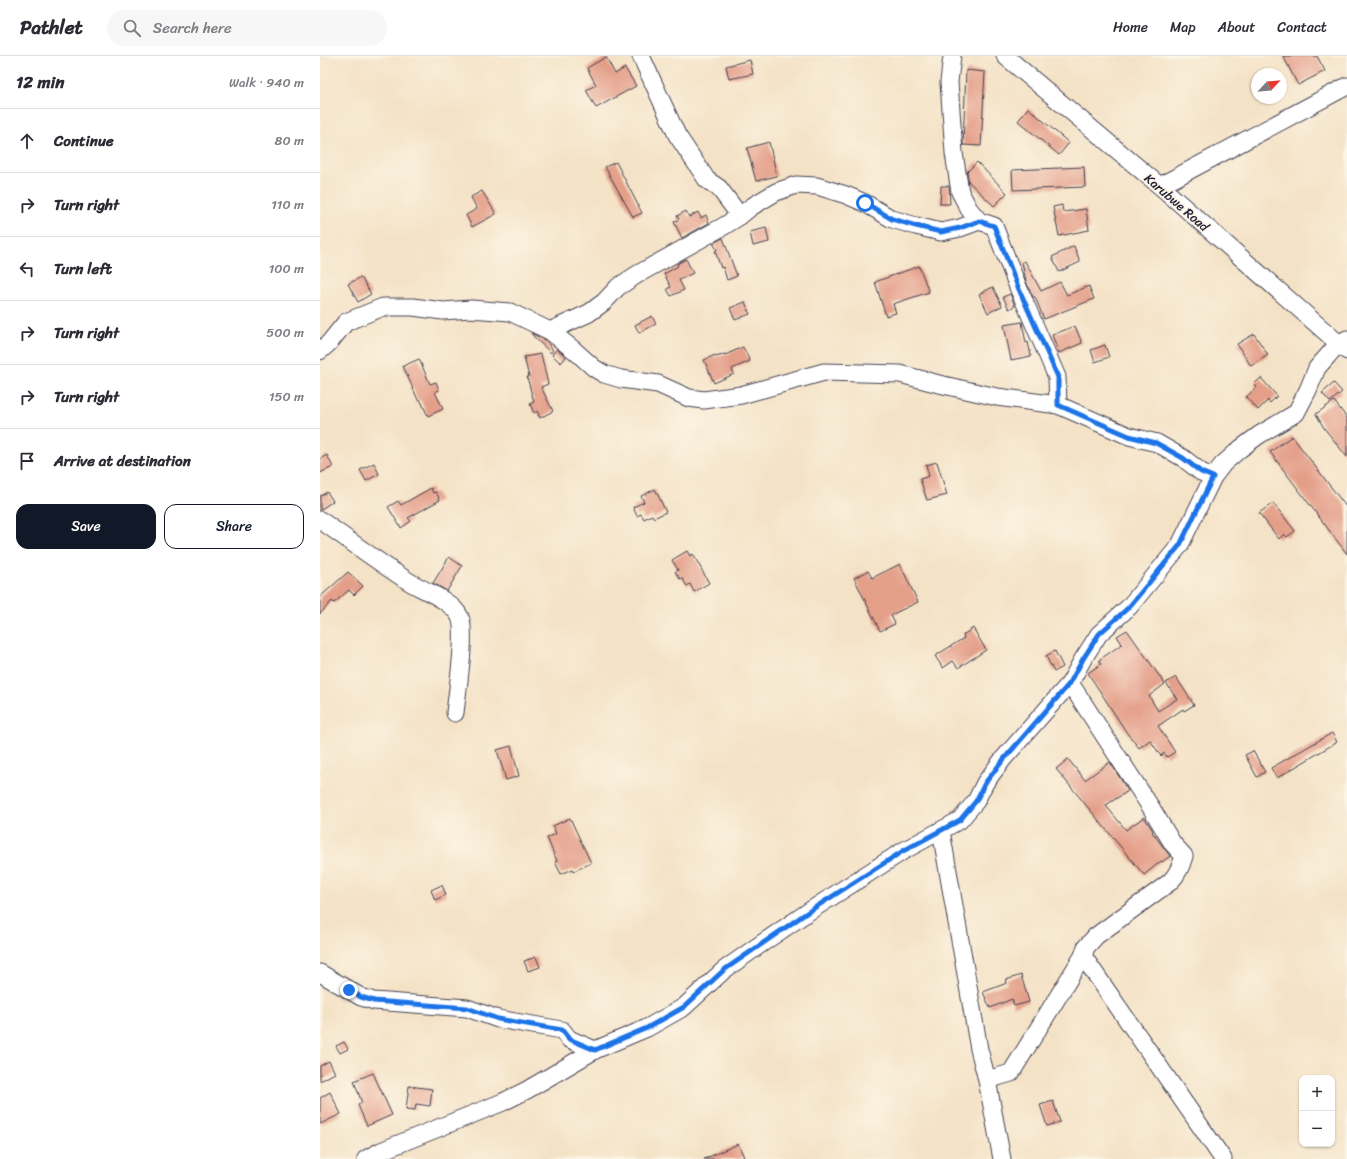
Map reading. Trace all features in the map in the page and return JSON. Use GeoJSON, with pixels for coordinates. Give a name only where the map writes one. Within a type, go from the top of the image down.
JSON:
{"type":"FeatureCollection","features":[{"type":"Feature","properties":{"kind":"street"},"geometry":{"type":"LineString","coordinates":[[641,56],[677,135],[708,180],[719,188],[740,216]]}},
{"type":"Feature","properties":{"kind":"street"},"geometry":{"type":"LineString","coordinates":[[952,56],[949,82],[954,153],[960,192],[969,209],[979,221],[994,226],[1018,287],[1058,377],[1058,405]]}},
{"type":"Feature","properties":{"kind":"street","name":"Karubwe Road"},"geometry":{"type":"LineString","coordinates":[[1005,56],[1160,186],[1344,344]]}},
{"type":"Feature","properties":{"kind":"street"},"geometry":{"type":"LineString","coordinates":[[1160,186],[1347,86]]}},
{"type":"Feature","properties":{"kind":"street"},"geometry":{"type":"LineString","coordinates":[[550,331],[589,313],[604,302],[618,287],[638,274],[724,226],[740,216],[751,206],[776,192],[796,185],[817,186],[846,195],[865,203],[892,219],[941,232],[960,228],[979,221]]}},
{"type":"Feature","properties":{"kind":"street"},"geometry":{"type":"LineString","coordinates":[[320,351],[329,343],[346,322],[383,307],[413,307],[443,312],[471,309],[510,312],[550,331],[594,368],[604,374],[658,384],[689,398],[704,400],[741,395],[824,372],[900,374],[997,397],[1058,405],[1129,436],[1156,443],[1183,458],[1201,472],[1213,477]]}},
{"type":"Feature","properties":{"kind":"street"},"geometry":{"type":"LineString","coordinates":[[366,1159],[386,1148],[503,1102],[527,1090],[595,1050],[647,1028],[684,1007],[724,970],[764,941],[903,851],[960,820],[976,801],[985,783],[1004,759],[1070,683],[1099,634],[1129,607],[1180,545],[1213,477],[1223,464],[1240,449],[1296,413],[1317,368],[1344,344]]}},
{"type":"Feature","properties":{"kind":"street"},"geometry":{"type":"LineString","coordinates":[[320,520],[408,581],[452,607],[459,616],[463,627],[455,713]]}},
{"type":"Feature","properties":{"kind":"street"},"geometry":{"type":"LineString","coordinates":[[987,1080],[1011,1073],[1083,956],[1086,947],[1096,936],[1170,882],[1181,866],[1184,856],[1173,844],[1070,683]]}},
{"type":"Feature","properties":{"kind":"street"},"geometry":{"type":"LineString","coordinates":[[941,831],[979,1049],[987,1080],[1002,1159]]}},
{"type":"Feature","properties":{"kind":"street"},"geometry":{"type":"LineString","coordinates":[[1083,956],[1223,1159]]}},
{"type":"Feature","properties":{"kind":"street"},"geometry":{"type":"LineString","coordinates":[[320,973],[361,997],[374,1001],[467,1008],[498,1019],[562,1030],[569,1039],[595,1050]]}},
{"type":"Feature","properties":{"kind":"building"},"geometry":{"type":"Polygon","coordinates":[[[1283,56],[1317,56],[1325,71],[1298,85],[1283,56]]]}},
{"type":"Feature","properties":{"kind":"building"},"geometry":{"type":"Polygon","coordinates":[[[606,57],[615,74],[625,68],[636,86],[596,108],[586,90],[596,85],[587,68],[606,57]]]}},
{"type":"Feature","properties":{"kind":"building"},"geometry":{"type":"Polygon","coordinates":[[[750,60],[753,74],[729,79],[726,66],[750,60]]]}},
{"type":"Feature","properties":{"kind":"building"},"geometry":{"type":"Polygon","coordinates":[[[966,70],[985,72],[981,146],[963,145],[966,70]]]}},
{"type":"Feature","properties":{"kind":"building"},"geometry":{"type":"Polygon","coordinates":[[[1028,108],[1069,143],[1059,155],[1018,121],[1028,108]]]}},
{"type":"Feature","properties":{"kind":"building"},"geometry":{"type":"Polygon","coordinates":[[[769,142],[777,176],[756,181],[747,148],[769,142]]]}},
{"type":"Feature","properties":{"kind":"building"},"geometry":{"type":"Polygon","coordinates":[[[616,162],[642,213],[633,217],[605,167],[616,162]]]}},
{"type":"Feature","properties":{"kind":"building"},"geometry":{"type":"Polygon","coordinates":[[[977,162],[1007,193],[994,206],[969,182],[967,172],[977,162]]]}},
{"type":"Feature","properties":{"kind":"building"},"geometry":{"type":"Polygon","coordinates":[[[1084,167],[1085,187],[1013,190],[1012,170],[1084,167]]]}},
{"type":"Feature","properties":{"kind":"building"},"geometry":{"type":"Polygon","coordinates":[[[941,186],[949,186],[950,204],[940,204],[941,186]]]}},
{"type":"Feature","properties":{"kind":"building"},"geometry":{"type":"Polygon","coordinates":[[[482,191],[496,214],[472,227],[466,215],[477,209],[471,197],[482,191]]]}},
{"type":"Feature","properties":{"kind":"building"},"geometry":{"type":"Polygon","coordinates":[[[1062,205],[1063,212],[1086,209],[1089,230],[1059,236],[1053,207],[1062,205]]]}},
{"type":"Feature","properties":{"kind":"building"},"geometry":{"type":"Polygon","coordinates":[[[686,211],[689,217],[698,212],[701,218],[706,215],[709,223],[682,238],[674,222],[679,219],[677,216],[686,211]]]}},
{"type":"Feature","properties":{"kind":"building"},"geometry":{"type":"Polygon","coordinates":[[[766,228],[769,242],[753,246],[750,232],[766,228]]]}},
{"type":"Feature","properties":{"kind":"building"},"geometry":{"type":"Polygon","coordinates":[[[723,238],[737,276],[727,280],[723,267],[721,268],[715,251],[717,250],[713,243],[723,238]]]}},
{"type":"Feature","properties":{"kind":"building"},"geometry":{"type":"Polygon","coordinates":[[[1074,246],[1080,262],[1059,272],[1052,257],[1074,246]]]}},
{"type":"Feature","properties":{"kind":"building"},"geometry":{"type":"Polygon","coordinates":[[[686,259],[693,273],[679,280],[684,290],[671,296],[667,289],[671,287],[664,274],[678,266],[677,264],[686,259]]]}},
{"type":"Feature","properties":{"kind":"building"},"geometry":{"type":"Polygon","coordinates":[[[1025,261],[1041,291],[1060,282],[1067,295],[1089,286],[1094,299],[1044,319],[1035,297],[1033,297],[1026,281],[1022,262],[1025,261]]]}},
{"type":"Feature","properties":{"kind":"building"},"geometry":{"type":"Polygon","coordinates":[[[919,266],[929,292],[893,304],[896,313],[886,316],[875,282],[919,266]]]}},
{"type":"Feature","properties":{"kind":"building"},"geometry":{"type":"Polygon","coordinates":[[[361,277],[371,294],[358,302],[348,284],[361,277]]]}},
{"type":"Feature","properties":{"kind":"building"},"geometry":{"type":"Polygon","coordinates":[[[993,287],[1002,306],[988,313],[979,294],[993,287]]]}},
{"type":"Feature","properties":{"kind":"building"},"geometry":{"type":"Polygon","coordinates":[[[1010,294],[1015,306],[1009,309],[1003,297],[1010,294]]]}},
{"type":"Feature","properties":{"kind":"building"},"geometry":{"type":"Polygon","coordinates":[[[745,302],[750,314],[735,320],[730,308],[745,302]]]}},
{"type":"Feature","properties":{"kind":"building"},"geometry":{"type":"Polygon","coordinates":[[[652,316],[656,324],[639,333],[635,325],[652,316]]]}},
{"type":"Feature","properties":{"kind":"building"},"geometry":{"type":"Polygon","coordinates":[[[1022,322],[1026,343],[1028,342],[1031,356],[1011,360],[1004,325],[1022,322]]]}},
{"type":"Feature","properties":{"kind":"building"},"geometry":{"type":"Polygon","coordinates":[[[1075,326],[1082,343],[1059,353],[1052,335],[1075,326]]]}},
{"type":"Feature","properties":{"kind":"building"},"geometry":{"type":"Polygon","coordinates":[[[531,333],[547,341],[553,351],[551,353],[531,333]]]}},
{"type":"Feature","properties":{"kind":"building"},"geometry":{"type":"Polygon","coordinates":[[[1254,334],[1268,355],[1251,366],[1237,344],[1254,334]]]}},
{"type":"Feature","properties":{"kind":"building"},"geometry":{"type":"Polygon","coordinates":[[[1105,345],[1109,357],[1095,362],[1091,350],[1105,345]]]}},
{"type":"Feature","properties":{"kind":"building"},"geometry":{"type":"Polygon","coordinates":[[[743,347],[750,361],[732,369],[734,374],[714,383],[704,360],[715,355],[716,357],[725,355],[743,347]]]}},
{"type":"Feature","properties":{"kind":"building"},"geometry":{"type":"Polygon","coordinates":[[[557,349],[566,357],[561,363],[552,355],[557,349]]]}},
{"type":"Feature","properties":{"kind":"building"},"geometry":{"type":"Polygon","coordinates":[[[541,354],[548,384],[541,387],[553,411],[540,418],[537,411],[534,413],[530,404],[534,402],[527,377],[529,377],[524,357],[541,354]]]}},
{"type":"Feature","properties":{"kind":"building"},"geometry":{"type":"Polygon","coordinates":[[[419,359],[430,384],[436,382],[439,390],[435,392],[443,409],[428,416],[420,399],[418,400],[403,366],[419,359]]]}},
{"type":"Feature","properties":{"kind":"building"},"geometry":{"type":"Polygon","coordinates":[[[1261,378],[1277,396],[1270,403],[1268,400],[1258,410],[1246,397],[1257,387],[1254,384],[1261,378]]]}},
{"type":"Feature","properties":{"kind":"building"},"geometry":{"type":"Polygon","coordinates":[[[1334,383],[1342,392],[1330,402],[1322,393],[1334,383]]]}},
{"type":"Feature","properties":{"kind":"building"},"geometry":{"type":"Polygon","coordinates":[[[1334,401],[1347,418],[1347,457],[1324,428],[1316,414],[1334,401]]]}},
{"type":"Feature","properties":{"kind":"building"},"geometry":{"type":"Polygon","coordinates":[[[1292,436],[1347,508],[1347,554],[1270,452],[1292,436]]]}},
{"type":"Feature","properties":{"kind":"building"},"geometry":{"type":"Polygon","coordinates":[[[327,455],[333,467],[320,473],[320,459],[327,455]]]}},
{"type":"Feature","properties":{"kind":"building"},"geometry":{"type":"Polygon","coordinates":[[[937,462],[947,495],[927,500],[920,479],[929,476],[926,465],[937,462]]]}},
{"type":"Feature","properties":{"kind":"building"},"geometry":{"type":"Polygon","coordinates":[[[374,463],[379,474],[366,481],[360,470],[374,463]]]}},
{"type":"Feature","properties":{"kind":"building"},"geometry":{"type":"Polygon","coordinates":[[[431,488],[433,493],[436,492],[440,500],[408,518],[411,521],[401,528],[388,507],[398,501],[401,505],[431,488]]]}},
{"type":"Feature","properties":{"kind":"building"},"geometry":{"type":"Polygon","coordinates":[[[655,489],[666,512],[654,518],[652,515],[644,519],[641,514],[637,516],[633,507],[644,502],[641,496],[655,489]]]}},
{"type":"Feature","properties":{"kind":"building"},"geometry":{"type":"Polygon","coordinates":[[[327,492],[333,501],[320,510],[320,496],[327,492]]]}},
{"type":"Feature","properties":{"kind":"building"},"geometry":{"type":"Polygon","coordinates":[[[1273,503],[1295,531],[1287,537],[1284,534],[1279,539],[1259,513],[1273,503]]]}},
{"type":"Feature","properties":{"kind":"building"},"geometry":{"type":"Polygon","coordinates":[[[687,551],[690,556],[693,554],[709,583],[694,592],[690,584],[687,586],[682,578],[680,579],[675,572],[678,570],[672,560],[687,551]]]}},
{"type":"Feature","properties":{"kind":"building"},"geometry":{"type":"Polygon","coordinates":[[[449,557],[462,566],[447,591],[433,583],[449,557]]]}},
{"type":"Feature","properties":{"kind":"building"},"geometry":{"type":"Polygon","coordinates":[[[900,564],[918,602],[891,615],[895,624],[880,631],[854,578],[868,571],[872,578],[900,564]]]}},
{"type":"Feature","properties":{"kind":"building"},"geometry":{"type":"Polygon","coordinates":[[[348,572],[363,586],[354,595],[349,590],[334,603],[332,601],[320,614],[320,597],[348,572]]]}},
{"type":"Feature","properties":{"kind":"building"},"geometry":{"type":"Polygon","coordinates":[[[973,628],[986,650],[958,668],[953,661],[943,668],[935,656],[964,638],[963,635],[973,628]]]}},
{"type":"Feature","properties":{"kind":"building"},"geometry":{"type":"Polygon","coordinates":[[[1127,630],[1165,684],[1149,696],[1158,711],[1177,699],[1166,683],[1176,677],[1194,705],[1184,711],[1183,709],[1158,726],[1175,752],[1167,757],[1164,753],[1161,756],[1150,740],[1139,748],[1127,733],[1088,673],[1101,664],[1099,660],[1122,644],[1117,636],[1127,630]]]}},
{"type":"Feature","properties":{"kind":"building"},"geometry":{"type":"Polygon","coordinates":[[[1055,651],[1063,667],[1054,672],[1046,656],[1055,651]]]}},
{"type":"Feature","properties":{"kind":"building"},"geometry":{"type":"Polygon","coordinates":[[[1332,733],[1337,742],[1277,778],[1271,768],[1332,733]]]}},
{"type":"Feature","properties":{"kind":"building"},"geometry":{"type":"Polygon","coordinates":[[[511,746],[519,776],[506,780],[497,750],[511,746]]]}},
{"type":"Feature","properties":{"kind":"building"},"geometry":{"type":"Polygon","coordinates":[[[1253,751],[1265,772],[1257,777],[1245,755],[1253,751]]]}},
{"type":"Feature","properties":{"kind":"building"},"geometry":{"type":"Polygon","coordinates":[[[1068,759],[1085,780],[1110,762],[1128,791],[1106,805],[1107,807],[1126,830],[1144,817],[1153,831],[1152,832],[1170,856],[1162,862],[1161,861],[1144,875],[1056,769],[1068,759]]]}},
{"type":"Feature","properties":{"kind":"building"},"geometry":{"type":"Polygon","coordinates":[[[570,818],[591,863],[574,871],[573,869],[561,874],[555,862],[557,861],[547,838],[556,834],[553,826],[570,818]]]}},
{"type":"Feature","properties":{"kind":"building"},"geometry":{"type":"Polygon","coordinates":[[[442,885],[446,895],[435,900],[431,890],[442,885]]]}},
{"type":"Feature","properties":{"kind":"building"},"geometry":{"type":"Polygon","coordinates":[[[536,957],[540,967],[528,971],[524,961],[536,957]]]}},
{"type":"Feature","properties":{"kind":"building"},"geometry":{"type":"Polygon","coordinates":[[[1021,975],[1029,1002],[1014,1006],[1012,999],[990,1008],[983,992],[1007,983],[1006,980],[1021,975]]]}},
{"type":"Feature","properties":{"kind":"building"},"geometry":{"type":"Polygon","coordinates":[[[344,1042],[348,1049],[340,1053],[336,1046],[344,1042]]]}},
{"type":"Feature","properties":{"kind":"building"},"geometry":{"type":"Polygon","coordinates":[[[329,1061],[335,1073],[320,1081],[320,1066],[329,1061]]]}},
{"type":"Feature","properties":{"kind":"building"},"geometry":{"type":"Polygon","coordinates":[[[373,1073],[392,1115],[367,1126],[358,1105],[362,1103],[354,1081],[373,1073]]]}},
{"type":"Feature","properties":{"kind":"building"},"geometry":{"type":"Polygon","coordinates":[[[409,1086],[432,1089],[430,1106],[416,1104],[415,1110],[406,1109],[409,1086]]]}},
{"type":"Feature","properties":{"kind":"building"},"geometry":{"type":"Polygon","coordinates":[[[330,1092],[341,1114],[320,1124],[320,1098],[330,1092]]]}},
{"type":"Feature","properties":{"kind":"building"},"geometry":{"type":"Polygon","coordinates":[[[1053,1101],[1060,1122],[1047,1126],[1040,1105],[1053,1101]]]}},
{"type":"Feature","properties":{"kind":"building"},"geometry":{"type":"Polygon","coordinates":[[[738,1144],[744,1157],[739,1159],[704,1159],[738,1144]]]}},
{"type":"Feature","properties":{"kind":"route"},"geometry":{"type":"LineString","coordinates":[[349,990],[361,997],[374,1001],[467,1008],[498,1019],[562,1030],[569,1039],[595,1050],[647,1028],[684,1007],[724,970],[808,912],[903,851],[960,820],[976,801],[985,783],[1004,759],[1070,683],[1099,634],[1129,607],[1180,545],[1213,477],[1201,472],[1183,458],[1156,443],[1129,436],[1058,405],[1058,377],[1018,287],[994,226],[979,221],[960,228],[941,232],[892,219],[865,203]]}}]}
